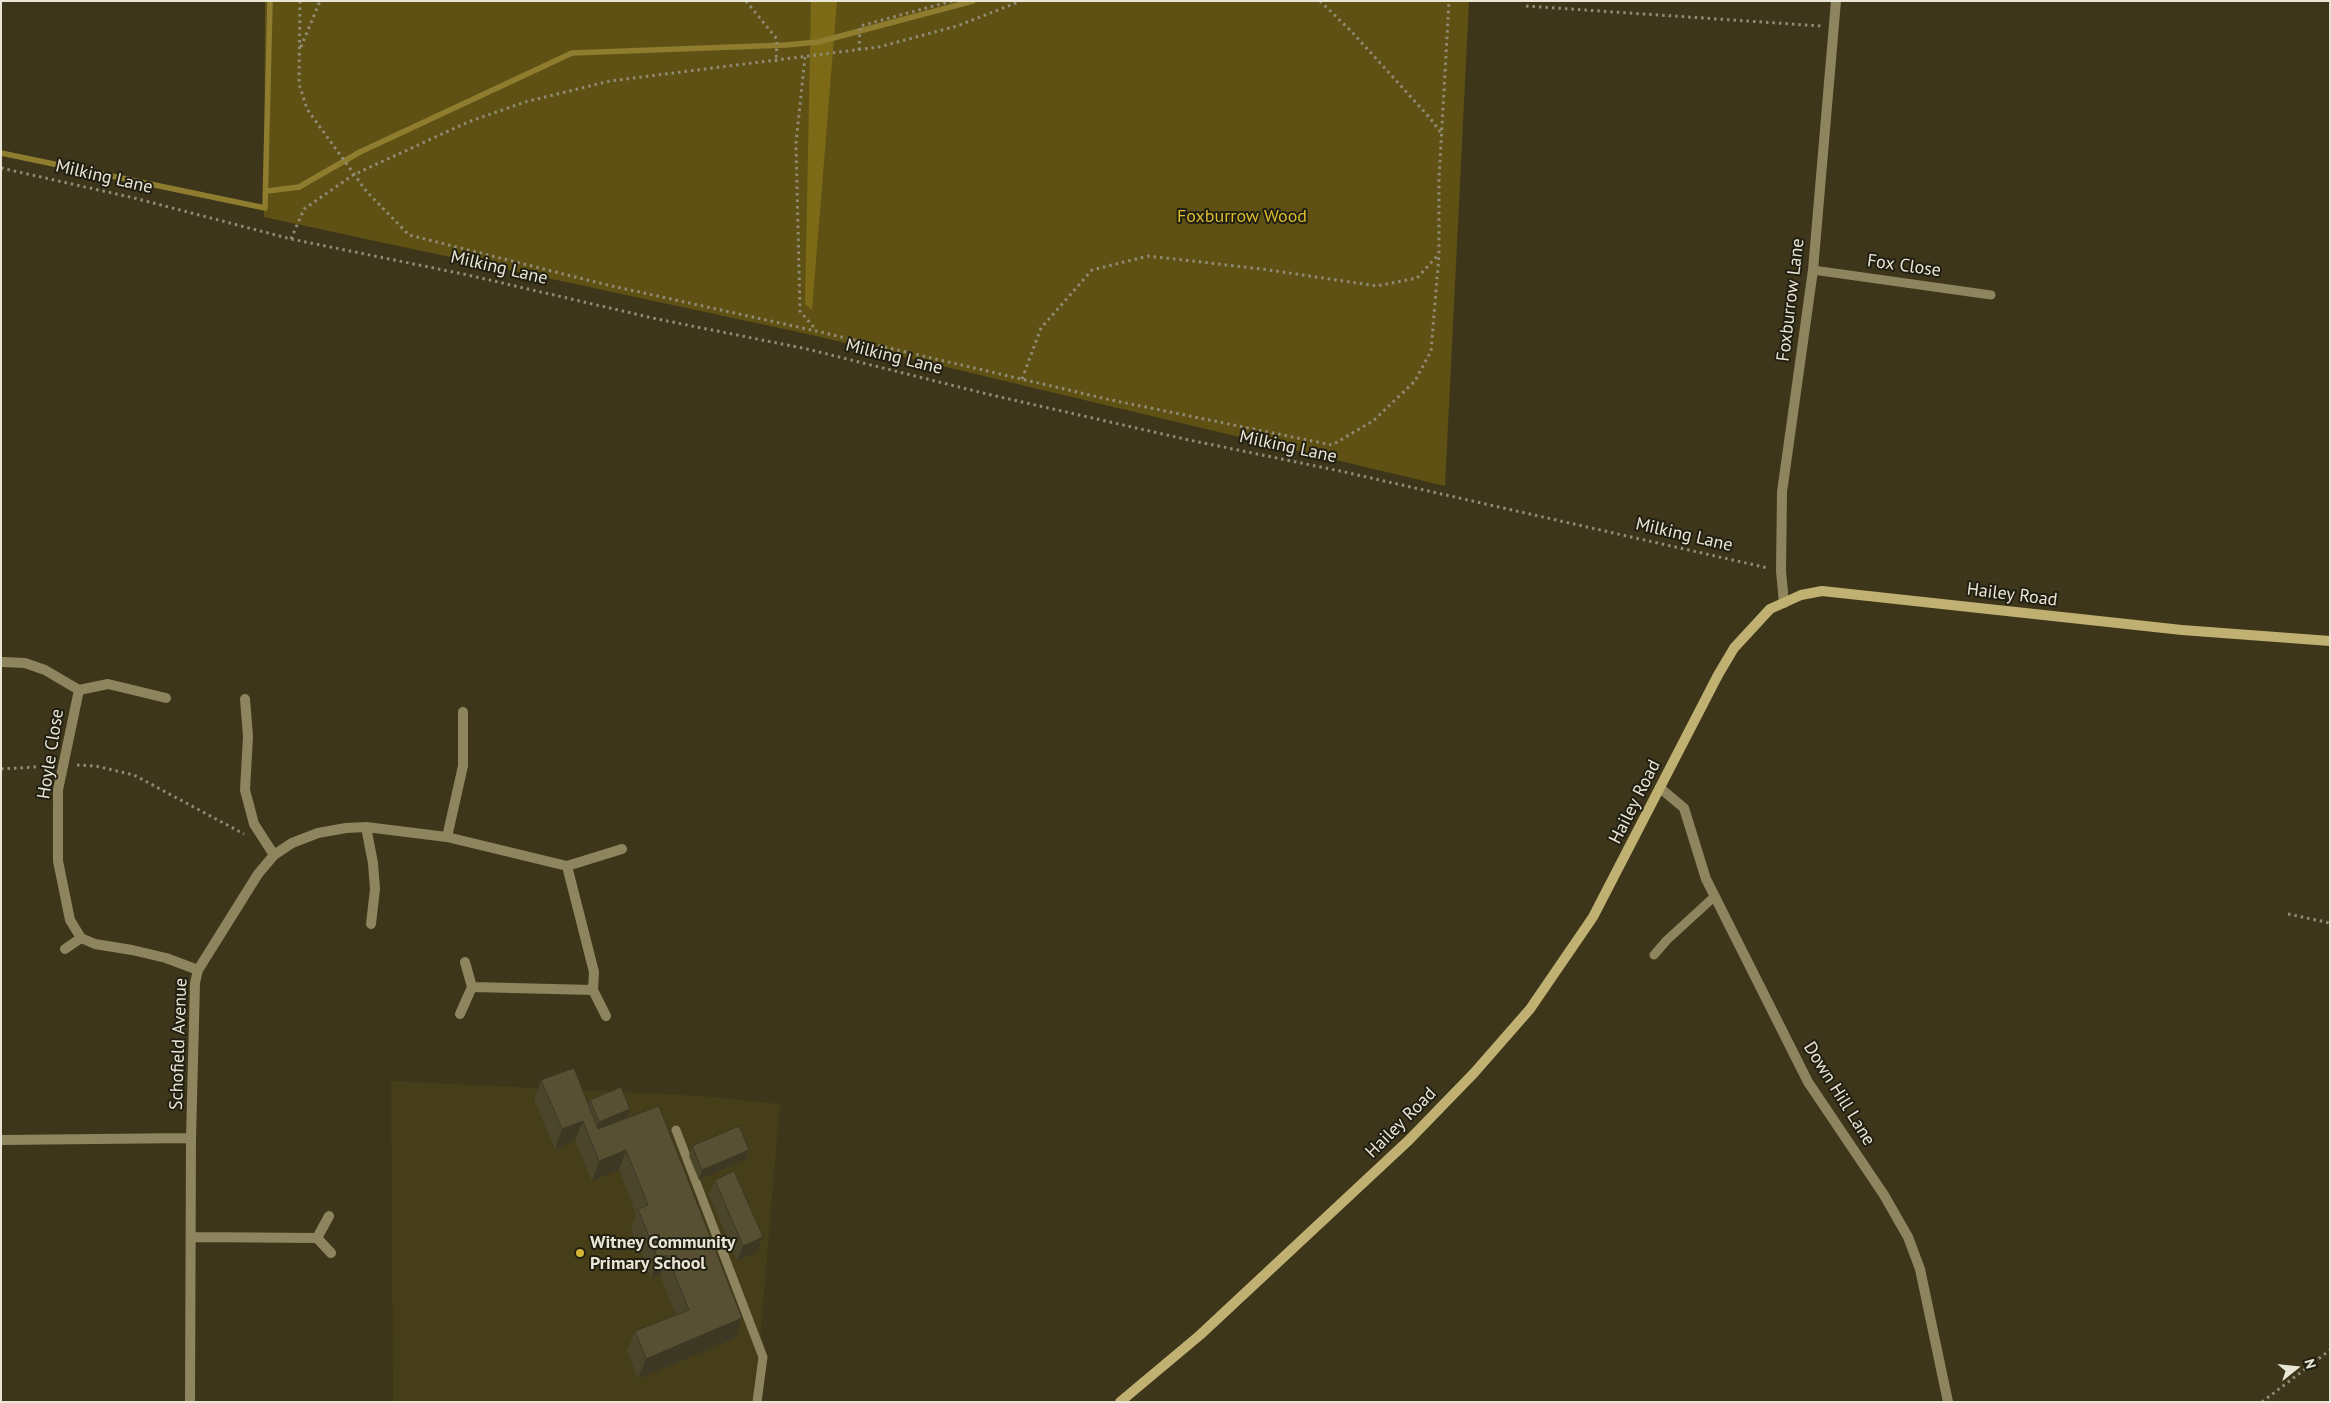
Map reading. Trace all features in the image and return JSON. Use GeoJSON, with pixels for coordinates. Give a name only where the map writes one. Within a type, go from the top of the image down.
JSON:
{"type":"FeatureCollection","features":[{"type":"Feature","properties":{"kind":"main road","name":"Hailey Road"},"geometry":{"type":"LineString","coordinates":[[1120,1402],[1200,1335],[1262,1279],[1409,1140],[1474,1074],[1530,1009],[1593,917],[1734,648],[1770,609],[1801,595],[1822,592],[2182,630],[2330,641]]}},
{"type":"Feature","properties":{"kind":"street","name":"Foxburrow Lane"},"geometry":{"type":"LineString","coordinates":[[1784,602],[1781,571],[1782,492],[1813,270],[1836,1]]}},
{"type":"Feature","properties":{"kind":"street","name":"Hoyle Close"},"geometry":{"type":"LineString","coordinates":[[4,662],[25,663],[45,670],[79,690],[108,684],[166,698]]}},
{"type":"Feature","properties":{"kind":"street","name":"Hoyle Close"},"geometry":{"type":"LineString","coordinates":[[79,690],[58,790],[58,861],[70,920],[81,938]]}},
{"type":"Feature","properties":{"kind":"street"},"geometry":{"type":"LineString","coordinates":[[246,699],[248,736],[244,790],[254,824],[261,838],[274,855]]}},
{"type":"Feature","properties":{"kind":"street"},"geometry":{"type":"LineString","coordinates":[[447,837],[463,766],[463,712]]}},
{"type":"Feature","properties":{"kind":"street","name":"Down Hill Lane"},"geometry":{"type":"LineString","coordinates":[[1660,788],[1684,808],[1706,879],[1808,1082],[1884,1194],[1908,1237],[1920,1269],[1948,1402]]}},
{"type":"Feature","properties":{"kind":"street"},"geometry":{"type":"LineString","coordinates":[[366,827],[373,863],[375,889],[371,924]]}},
{"type":"Feature","properties":{"kind":"street","name":"Schofield Avenue"},"geometry":{"type":"LineString","coordinates":[[190,1402],[191,1138],[195,983],[198,970],[258,874],[274,855],[292,843],[318,833],[366,827],[447,837],[567,866]]}},
{"type":"Feature","properties":{"kind":"street"},"geometry":{"type":"LineString","coordinates":[[606,1016],[593,990],[594,972],[567,866],[622,849]]}},
{"type":"Feature","properties":{"kind":"street"},"geometry":{"type":"LineString","coordinates":[[65,949],[81,938],[95,944],[166,958],[198,970]]}},
{"type":"Feature","properties":{"kind":"street"},"geometry":{"type":"LineString","coordinates":[[460,1014],[472,988],[465,962]]}},
{"type":"Feature","properties":{"kind":"street"},"geometry":{"type":"LineString","coordinates":[[472,988],[593,990]]}},
{"type":"Feature","properties":{"kind":"street"},"geometry":{"type":"LineString","coordinates":[[1,1140],[191,1138]]}},
{"type":"Feature","properties":{"kind":"street"},"geometry":{"type":"LineString","coordinates":[[317,1238],[329,1216]]}},
{"type":"Feature","properties":{"kind":"street"},"geometry":{"type":"LineString","coordinates":[[191,1238],[317,1238],[331,1253]]}},
{"type":"Feature","properties":{"kind":"lane","name":"Fox Close"},"geometry":{"type":"LineString","coordinates":[[1813,270],[1991,295]]}},
{"type":"Feature","properties":{"kind":"lane"},"geometry":{"type":"LineString","coordinates":[[1654,956],[1667,940],[1715,896]]}},
{"type":"Feature","properties":{"kind":"lane"},"geometry":{"type":"LineString","coordinates":[[676,1130],[763,1357],[757,1402]]}},
{"type":"Feature","properties":{"kind":"path"},"geometry":{"type":"LineString","coordinates":[[300,1],[299,84],[307,109],[367,192],[409,234],[603,284],[816,331],[1111,400],[1332,445],[1373,421],[1415,381],[1431,351],[1439,254],[1441,133],[1449,1]]}},
{"type":"Feature","properties":{"kind":"path"},"geometry":{"type":"LineString","coordinates":[[300,50],[320,1]]}},
{"type":"Feature","properties":{"kind":"path"},"geometry":{"type":"LineString","coordinates":[[746,1],[777,39],[776,62]]}},
{"type":"Feature","properties":{"kind":"path"},"geometry":{"type":"LineString","coordinates":[[859,50],[860,26],[952,1]]}},
{"type":"Feature","properties":{"kind":"path"},"geometry":{"type":"LineString","coordinates":[[291,239],[304,209],[354,175],[468,122],[555,93],[610,81],[776,62],[879,47],[957,26],[1021,1]]}},
{"type":"Feature","properties":{"kind":"path"},"geometry":{"type":"LineString","coordinates":[[1320,1],[1351,31],[1430,118],[1441,133]]}},
{"type":"Feature","properties":{"kind":"path"},"geometry":{"type":"LineString","coordinates":[[1526,6],[1812,24],[1834,28]]}},
{"type":"Feature","properties":{"kind":"path"},"geometry":{"type":"LineString","coordinates":[[805,57],[796,143],[800,311],[816,331]]}},
{"type":"Feature","properties":{"kind":"path","name":"Milking Lane"},"geometry":{"type":"LineString","coordinates":[[1,168],[134,198],[291,239],[468,275],[657,319],[807,349],[987,394],[1170,436],[1340,471],[1781,571]]}},
{"type":"Feature","properties":{"kind":"path"},"geometry":{"type":"LineString","coordinates":[[1022,379],[1041,328],[1092,270],[1148,256],[1262,269],[1377,286],[1417,278],[1439,254]]}},
{"type":"Feature","properties":{"kind":"path"},"geometry":{"type":"LineString","coordinates":[[1,769],[63,764],[96,766],[134,775],[241,834],[261,838]]}},
{"type":"Feature","properties":{"kind":"path"},"geometry":{"type":"LineString","coordinates":[[2288,914],[2330,923]]}},
{"type":"Feature","properties":{"kind":"path"},"geometry":{"type":"LineString","coordinates":[[2262,1402],[2330,1350]]}},
{"type":"Feature","properties":{"kind":"shaded area"},"geometry":{"type":"Polygon","coordinates":[[[811,1],[837,1],[812,310],[805,304],[811,1]]]}},
{"type":"Feature","properties":{"kind":"shaded area","name":"Witney Community Primary School"},"geometry":{"type":"Polygon","coordinates":[[[391,1081],[702,1096],[780,1104],[755,1402],[393,1402],[391,1081]]]}},
{"type":"Feature","properties":{"kind":"green space","name":"Foxburrow Wood"},"geometry":{"type":"Polygon","coordinates":[[[265,1],[1469,1],[1445,486],[812,335],[264,217],[265,1]]]}},
{"type":"Feature","properties":{"kind":"building"},"geometry":{"type":"Polygon","coordinates":[[[574,1068],[598,1129],[659,1106],[742,1318],[646,1359],[635,1331],[689,1310],[667,1255],[658,1259],[638,1209],[648,1205],[626,1150],[599,1161],[583,1121],[562,1129],[541,1080],[574,1068]]]}},
{"type":"Feature","properties":{"kind":"building"},"geometry":{"type":"Polygon","coordinates":[[[621,1087],[630,1109],[599,1122],[590,1100],[621,1087]]]}},
{"type":"Feature","properties":{"kind":"building"},"geometry":{"type":"Polygon","coordinates":[[[739,1126],[749,1150],[702,1170],[692,1146],[739,1126]]]}},
{"type":"Feature","properties":{"kind":"building"},"geometry":{"type":"Polygon","coordinates":[[[734,1171],[763,1237],[743,1246],[715,1180],[734,1171]]]}},
{"type":"Feature","properties":{"kind":"waterway"},"geometry":{"type":"LineString","coordinates":[[1,153],[265,208],[270,1]]}},
{"type":"Feature","properties":{"kind":"waterway"},"geometry":{"type":"LineString","coordinates":[[267,191],[299,187],[360,152],[572,53],[786,45],[818,42],[973,1]]}},
{"type":"Feature","properties":{"kind":"place","name":"Witney Community Primary School"},"geometry":{"type":"Point","coordinates":[580,1253]}}]}
